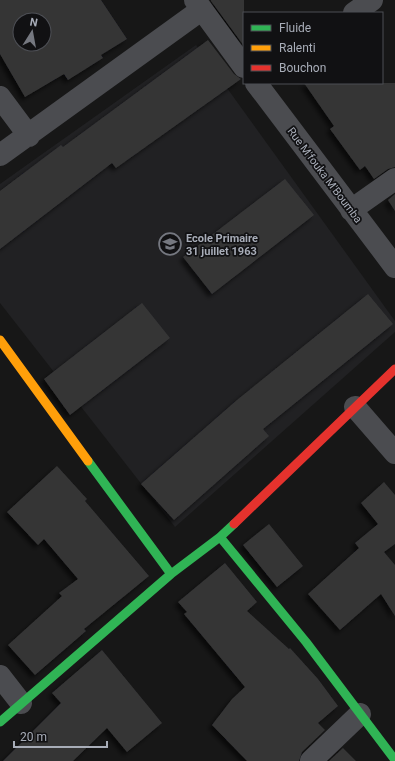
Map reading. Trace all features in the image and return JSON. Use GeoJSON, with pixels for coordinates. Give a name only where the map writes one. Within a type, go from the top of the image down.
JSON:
{"type":"FeatureCollection","features":[{"type":"Feature","properties":{"kind":"street"},"geometry":{"type":"LineString","coordinates":[[355,12],[372,0]]}},
{"type":"Feature","properties":{"kind":"street"},"geometry":{"type":"LineString","coordinates":[[0,155],[29,136],[198,5],[243,66]]}},
{"type":"Feature","properties":{"kind":"street","name":"Rue M'fouka M'Boumba"},"geometry":{"type":"LineString","coordinates":[[258,84],[395,267]]}},
{"type":"Feature","properties":{"kind":"street"},"geometry":{"type":"LineString","coordinates":[[0,97],[29,136]]}},
{"type":"Feature","properties":{"kind":"street"},"geometry":{"type":"LineString","coordinates":[[351,210],[395,179]]}},
{"type":"Feature","properties":{"kind":"street"},"geometry":{"type":"LineString","coordinates":[[0,340],[172,574]]}},
{"type":"Feature","properties":{"kind":"street"},"geometry":{"type":"LineString","coordinates":[[0,722],[172,574],[220,537],[395,369]]}},
{"type":"Feature","properties":{"kind":"street"},"geometry":{"type":"LineString","coordinates":[[355,407],[395,453]]}},
{"type":"Feature","properties":{"kind":"street"},"geometry":{"type":"LineString","coordinates":[[220,537],[306,642],[395,760]]}},
{"type":"Feature","properties":{"kind":"street"},"geometry":{"type":"LineString","coordinates":[[0,676],[21,703]]}},
{"type":"Feature","properties":{"kind":"street"},"geometry":{"type":"LineString","coordinates":[[311,761],[360,714]]}},
{"type":"Feature","properties":{"kind":"shaded area","name":"Ecole Primaire 31 juillet 1963"},"geometry":{"type":"Polygon","coordinates":[[[196,45],[395,321],[395,332],[175,527],[0,303],[0,184],[196,45]]]}},
{"type":"Feature","properties":{"kind":"building"},"geometry":{"type":"Polygon","coordinates":[[[0,0],[101,0],[127,39],[101,55],[103,58],[68,80],[64,74],[25,97],[0,54],[0,0]]]}},
{"type":"Feature","properties":{"kind":"building"},"geometry":{"type":"Polygon","coordinates":[[[244,0],[243,45],[211,1],[244,0]]]}},
{"type":"Feature","properties":{"kind":"building"},"geometry":{"type":"Polygon","coordinates":[[[208,40],[234,74],[241,79],[116,168],[112,163],[0,249],[0,191],[61,145],[63,147],[208,40]]]}},
{"type":"Feature","properties":{"kind":"building"},"geometry":{"type":"Polygon","coordinates":[[[395,83],[395,167],[388,169],[374,179],[365,166],[360,170],[330,129],[334,126],[305,84],[395,83]]]}},
{"type":"Feature","properties":{"kind":"building"},"geometry":{"type":"Polygon","coordinates":[[[285,179],[314,215],[212,294],[183,257],[285,179]]]}},
{"type":"Feature","properties":{"kind":"building"},"geometry":{"type":"Polygon","coordinates":[[[395,194],[395,211],[388,200],[395,194]]]}},
{"type":"Feature","properties":{"kind":"building"},"geometry":{"type":"Polygon","coordinates":[[[368,294],[393,324],[263,429],[269,436],[174,520],[141,484],[237,400],[368,294]]]}},
{"type":"Feature","properties":{"kind":"building"},"geometry":{"type":"Polygon","coordinates":[[[142,303],[170,338],[70,415],[44,379],[142,303]]]}},
{"type":"Feature","properties":{"kind":"building"},"geometry":{"type":"Polygon","coordinates":[[[57,466],[87,499],[85,501],[149,576],[84,629],[86,631],[35,675],[8,645],[62,596],[59,593],[78,579],[44,539],[38,545],[7,512],[57,466]]]}},
{"type":"Feature","properties":{"kind":"building"},"geometry":{"type":"Polygon","coordinates":[[[384,482],[395,495],[395,544],[384,552],[395,565],[395,616],[381,594],[340,630],[308,594],[359,548],[355,543],[378,524],[361,503],[384,482]]]}},
{"type":"Feature","properties":{"kind":"building"},"geometry":{"type":"Polygon","coordinates":[[[269,524],[303,566],[277,587],[243,545],[269,524]]]}},
{"type":"Feature","properties":{"kind":"building"},"geometry":{"type":"Polygon","coordinates":[[[225,563],[257,602],[247,611],[289,649],[290,648],[318,679],[338,706],[318,723],[325,730],[302,752],[299,761],[247,761],[212,725],[232,699],[245,687],[184,614],[187,612],[178,602],[225,563]]]}},
{"type":"Feature","properties":{"kind":"building"},"geometry":{"type":"Polygon","coordinates":[[[102,650],[162,723],[127,752],[107,728],[73,761],[3,761],[61,703],[52,693],[102,650]]]}},
{"type":"Feature","properties":{"kind":"building"},"geometry":{"type":"Polygon","coordinates":[[[343,748],[356,761],[329,761],[343,748]]]}},
{"type":"Feature","properties":{"kind":"traffic: fast"},"geometry":{"type":"LineString","coordinates":[[88,461],[171,574]]}},
{"type":"Feature","properties":{"kind":"traffic: fast"},"geometry":{"type":"LineString","coordinates":[[0,722],[171,574],[220,537],[234,524]]}},
{"type":"Feature","properties":{"kind":"traffic: fast"},"geometry":{"type":"LineString","coordinates":[[220,537],[306,642],[395,760]]}},
{"type":"Feature","properties":{"kind":"traffic: slow"},"geometry":{"type":"LineString","coordinates":[[0,340],[88,461]]}},
{"type":"Feature","properties":{"kind":"traffic: jam"},"geometry":{"type":"LineString","coordinates":[[234,524],[395,369]]}},
{"type":"Feature","properties":{"kind":"place","name":"Ecole Primaire 31 juillet 1963"},"geometry":{"type":"Point","coordinates":[170,244]}}]}
